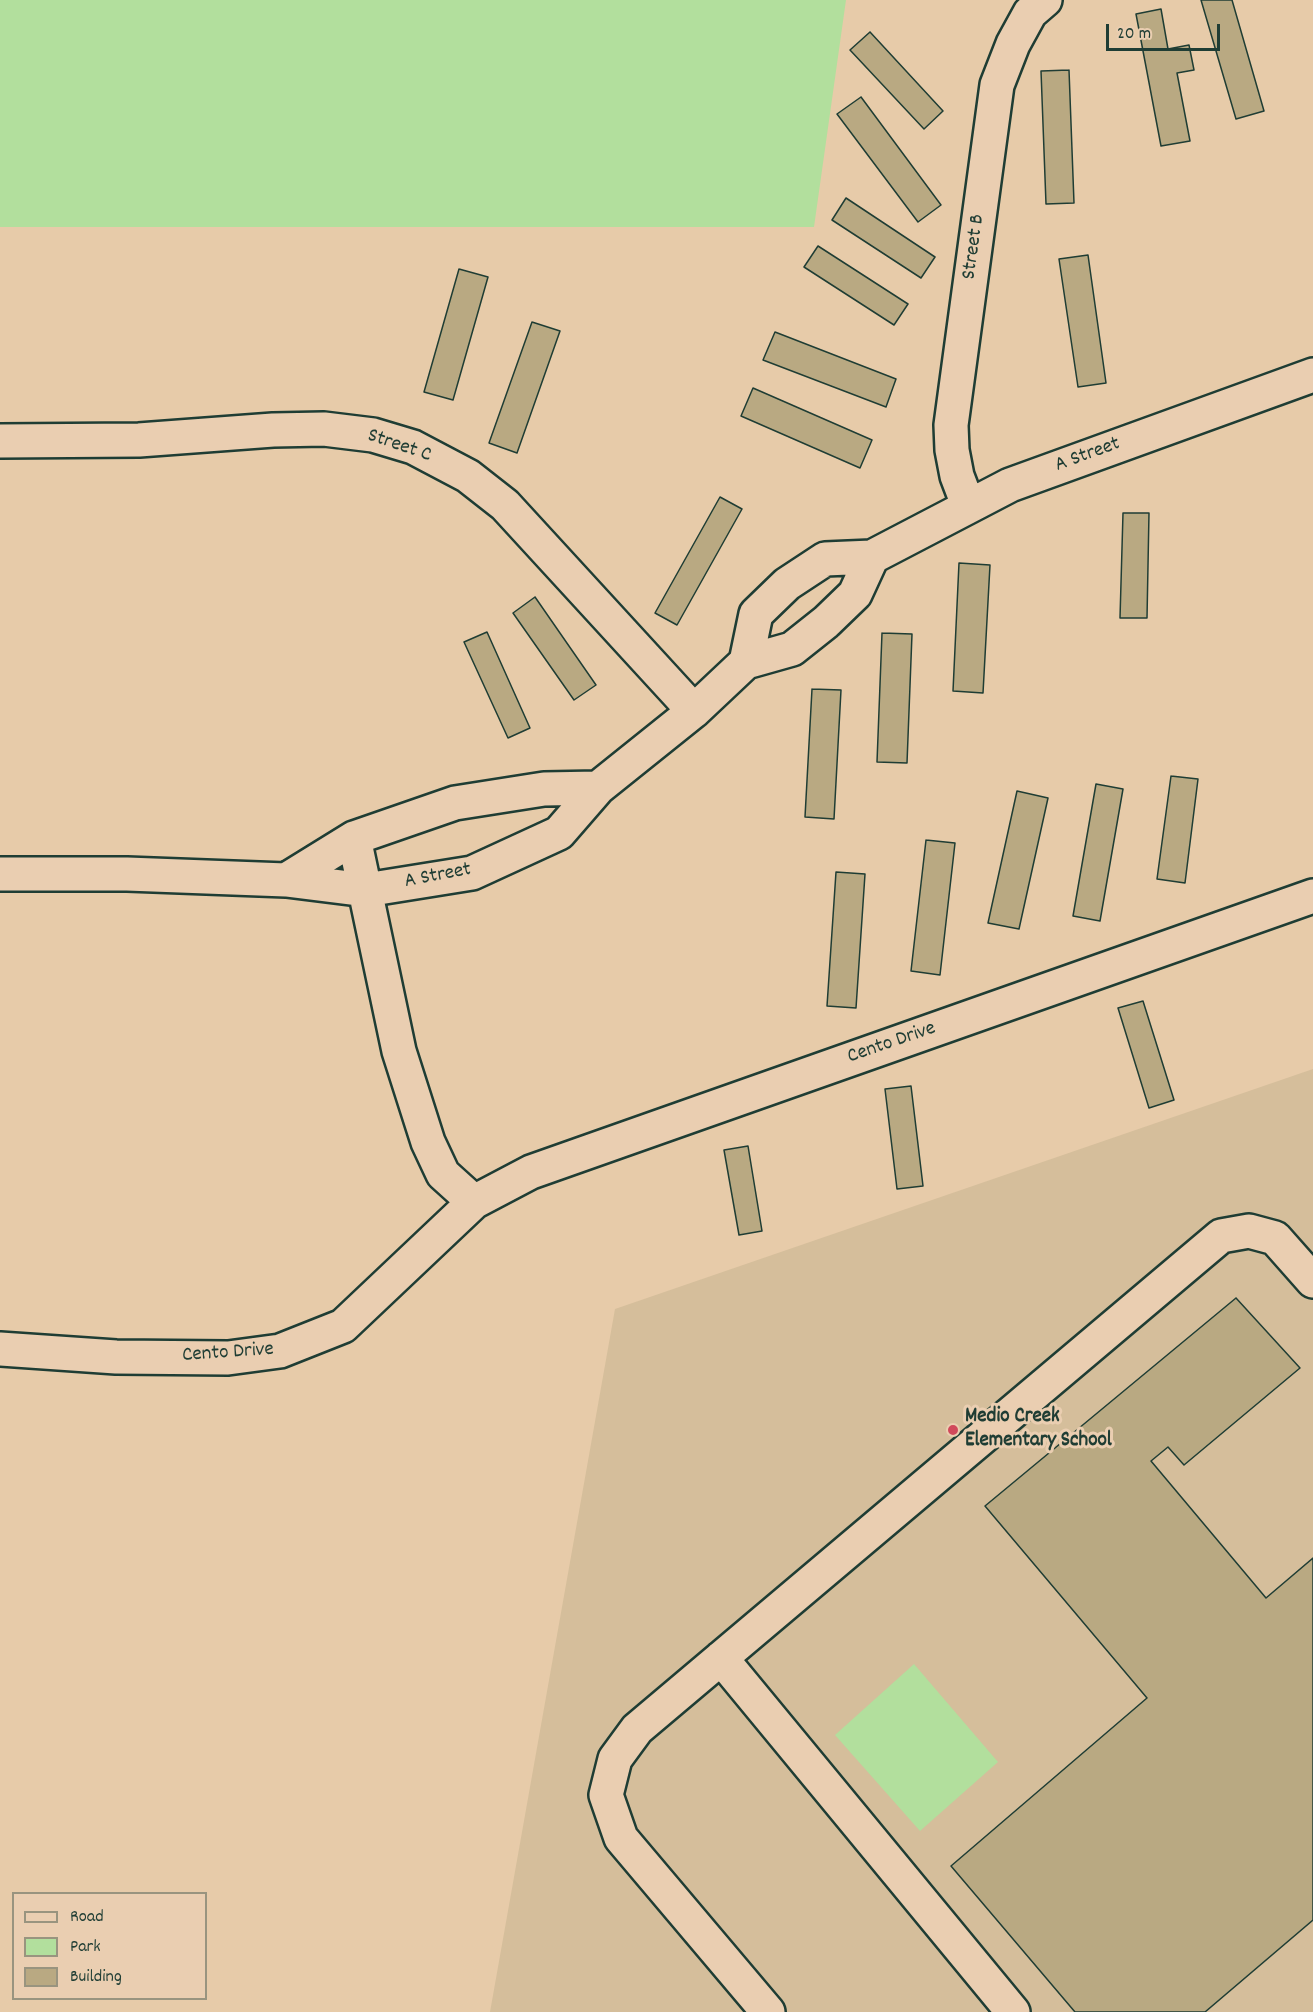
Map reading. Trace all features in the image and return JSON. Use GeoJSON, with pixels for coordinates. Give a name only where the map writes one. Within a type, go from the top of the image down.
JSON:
{"type":"FeatureCollection","features":[{"type":"Feature","properties":{"kind":"street","name":"Street B"},"geometry":{"type":"LineString","coordinates":[[968,505],[957,476],[951,425],[997,85],[1013,44],[1030,13],[1045,0]]}},
{"type":"Feature","properties":{"kind":"street","name":"A Street"},"geometry":{"type":"LineString","coordinates":[[746,662],[756,614],[787,584],[825,559],[872,557],[1010,485],[1313,375]]}},
{"type":"Feature","properties":{"kind":"street","name":"Street C"},"geometry":{"type":"LineString","coordinates":[[0,441],[139,440],[273,430],[324,429],[373,435],[413,447],[468,476],[505,505],[694,711]]}},
{"type":"Feature","properties":{"kind":"street","name":"A Street"},"geometry":{"type":"LineString","coordinates":[[0,874],[127,874],[286,880],[366,890],[472,873],[559,833],[598,788],[694,711],[746,662],[792,649],[826,622],[855,594],[872,557]]}},
{"type":"Feature","properties":{"kind":"street"},"geometry":{"type":"LineString","coordinates":[[286,880],[354,838],[455,803],[544,789],[598,788]]}},
{"type":"Feature","properties":{"kind":"street"},"geometry":{"type":"LineString","coordinates":[[354,838],[399,1051],[428,1142],[443,1174],[474,1202]]}},
{"type":"Feature","properties":{"kind":"street","name":"Cento Drive"},"geometry":{"type":"LineString","coordinates":[[0,1349],[150,1358],[228,1358],[280,1351],[343,1326],[474,1202],[531,1172],[1313,896]]}},
{"type":"Feature","properties":{"kind":"street"},"geometry":{"type":"LineString","coordinates":[[768,2012],[621,1838],[606,1795],[615,1759],[637,1730],[1221,1236],[1249,1231],[1275,1238],[1313,1281]]}},
{"type":"Feature","properties":{"kind":"street"},"geometry":{"type":"LineString","coordinates":[[721,1658],[1013,2012]]}},
{"type":"Feature","properties":{"kind":"shaded area","name":"Medio Creek Elementary School"},"geometry":{"type":"Polygon","coordinates":[[[1313,1069],[1313,2012],[490,2012],[615,1309],[1313,1069]]]}},
{"type":"Feature","properties":{"kind":"green space"},"geometry":{"type":"Polygon","coordinates":[[[0,0],[846,0],[814,227],[0,227],[0,0]]]}},
{"type":"Feature","properties":{"kind":"green space"},"geometry":{"type":"Polygon","coordinates":[[[914,1664],[998,1762],[920,1831],[835,1735],[914,1664]]]}},
{"type":"Feature","properties":{"kind":"building"},"geometry":{"type":"Polygon","coordinates":[[[1201,0],[1232,0],[1264,111],[1236,119],[1201,0]]]}},
{"type":"Feature","properties":{"kind":"building"},"geometry":{"type":"Polygon","coordinates":[[[1161,9],[1168,49],[1189,45],[1194,70],[1177,73],[1190,141],[1161,146],[1136,14],[1161,9]]]}},
{"type":"Feature","properties":{"kind":"building"},"geometry":{"type":"Polygon","coordinates":[[[870,32],[943,111],[924,129],[850,50],[870,32]]]}},
{"type":"Feature","properties":{"kind":"building"},"geometry":{"type":"Polygon","coordinates":[[[1069,70],[1074,203],[1046,204],[1041,71],[1069,70]]]}},
{"type":"Feature","properties":{"kind":"building"},"geometry":{"type":"Polygon","coordinates":[[[861,97],[941,205],[918,222],[837,114],[861,97]]]}},
{"type":"Feature","properties":{"kind":"building"},"geometry":{"type":"Polygon","coordinates":[[[846,198],[935,257],[921,278],[832,220],[846,198]]]}},
{"type":"Feature","properties":{"kind":"building"},"geometry":{"type":"Polygon","coordinates":[[[818,246],[908,304],[894,325],[804,267],[818,246]]]}},
{"type":"Feature","properties":{"kind":"building"},"geometry":{"type":"Polygon","coordinates":[[[1088,255],[1106,383],[1078,387],[1059,259],[1088,255]]]}},
{"type":"Feature","properties":{"kind":"building"},"geometry":{"type":"Polygon","coordinates":[[[459,269],[488,277],[453,400],[424,392],[459,269]]]}},
{"type":"Feature","properties":{"kind":"building"},"geometry":{"type":"Polygon","coordinates":[[[532,322],[560,331],[517,453],[489,443],[532,322]]]}},
{"type":"Feature","properties":{"kind":"building"},"geometry":{"type":"Polygon","coordinates":[[[775,332],[896,379],[886,407],[763,360],[775,332]]]}},
{"type":"Feature","properties":{"kind":"building"},"geometry":{"type":"Polygon","coordinates":[[[753,388],[872,440],[860,468],[741,416],[753,388]]]}},
{"type":"Feature","properties":{"kind":"building"},"geometry":{"type":"Polygon","coordinates":[[[720,497],[742,509],[677,625],[655,613],[720,497]]]}},
{"type":"Feature","properties":{"kind":"building"},"geometry":{"type":"Polygon","coordinates":[[[1123,513],[1149,513],[1147,618],[1120,618],[1123,513]]]}},
{"type":"Feature","properties":{"kind":"building"},"geometry":{"type":"Polygon","coordinates":[[[959,563],[990,565],[983,693],[953,691],[959,563]]]}},
{"type":"Feature","properties":{"kind":"building"},"geometry":{"type":"Polygon","coordinates":[[[535,597],[596,685],[574,700],[513,613],[535,597]]]}},
{"type":"Feature","properties":{"kind":"building"},"geometry":{"type":"Polygon","coordinates":[[[487,632],[530,728],[508,738],[464,642],[487,632]]]}},
{"type":"Feature","properties":{"kind":"building"},"geometry":{"type":"Polygon","coordinates":[[[882,633],[912,634],[907,763],[877,762],[882,633]]]}},
{"type":"Feature","properties":{"kind":"building"},"geometry":{"type":"Polygon","coordinates":[[[812,689],[841,690],[834,819],[805,817],[812,689]]]}},
{"type":"Feature","properties":{"kind":"building"},"geometry":{"type":"Polygon","coordinates":[[[1171,776],[1198,779],[1185,883],[1157,879],[1171,776]]]}},
{"type":"Feature","properties":{"kind":"building"},"geometry":{"type":"Polygon","coordinates":[[[1096,784],[1123,789],[1100,921],[1073,916],[1096,784]]]}},
{"type":"Feature","properties":{"kind":"building"},"geometry":{"type":"Polygon","coordinates":[[[1017,791],[1048,798],[1019,929],[988,923],[1017,791]]]}},
{"type":"Feature","properties":{"kind":"building"},"geometry":{"type":"Polygon","coordinates":[[[926,840],[955,843],[940,975],[911,971],[926,840]]]}},
{"type":"Feature","properties":{"kind":"building"},"geometry":{"type":"Polygon","coordinates":[[[836,872],[865,874],[856,1008],[827,1006],[836,872]]]}},
{"type":"Feature","properties":{"kind":"building"},"geometry":{"type":"Polygon","coordinates":[[[1143,1001],[1174,1100],[1149,1108],[1118,1008],[1143,1001]]]}},
{"type":"Feature","properties":{"kind":"building"},"geometry":{"type":"Polygon","coordinates":[[[911,1086],[923,1186],[897,1189],[885,1089],[911,1086]]]}},
{"type":"Feature","properties":{"kind":"building"},"geometry":{"type":"Polygon","coordinates":[[[748,1146],[762,1231],[739,1235],[724,1150],[748,1146]]]}},
{"type":"Feature","properties":{"kind":"building"},"geometry":{"type":"Polygon","coordinates":[[[1236,1298],[1300,1368],[1184,1465],[1168,1447],[1151,1461],[1266,1598],[1313,1558],[1313,1920],[1205,2012],[1075,2012],[951,1866],[1147,1698],[985,1506],[1236,1298]]]}},
{"type":"Feature","properties":{"kind":"place","name":"Medio Creek Elementary School"},"geometry":{"type":"Point","coordinates":[953,1430]}}]}
